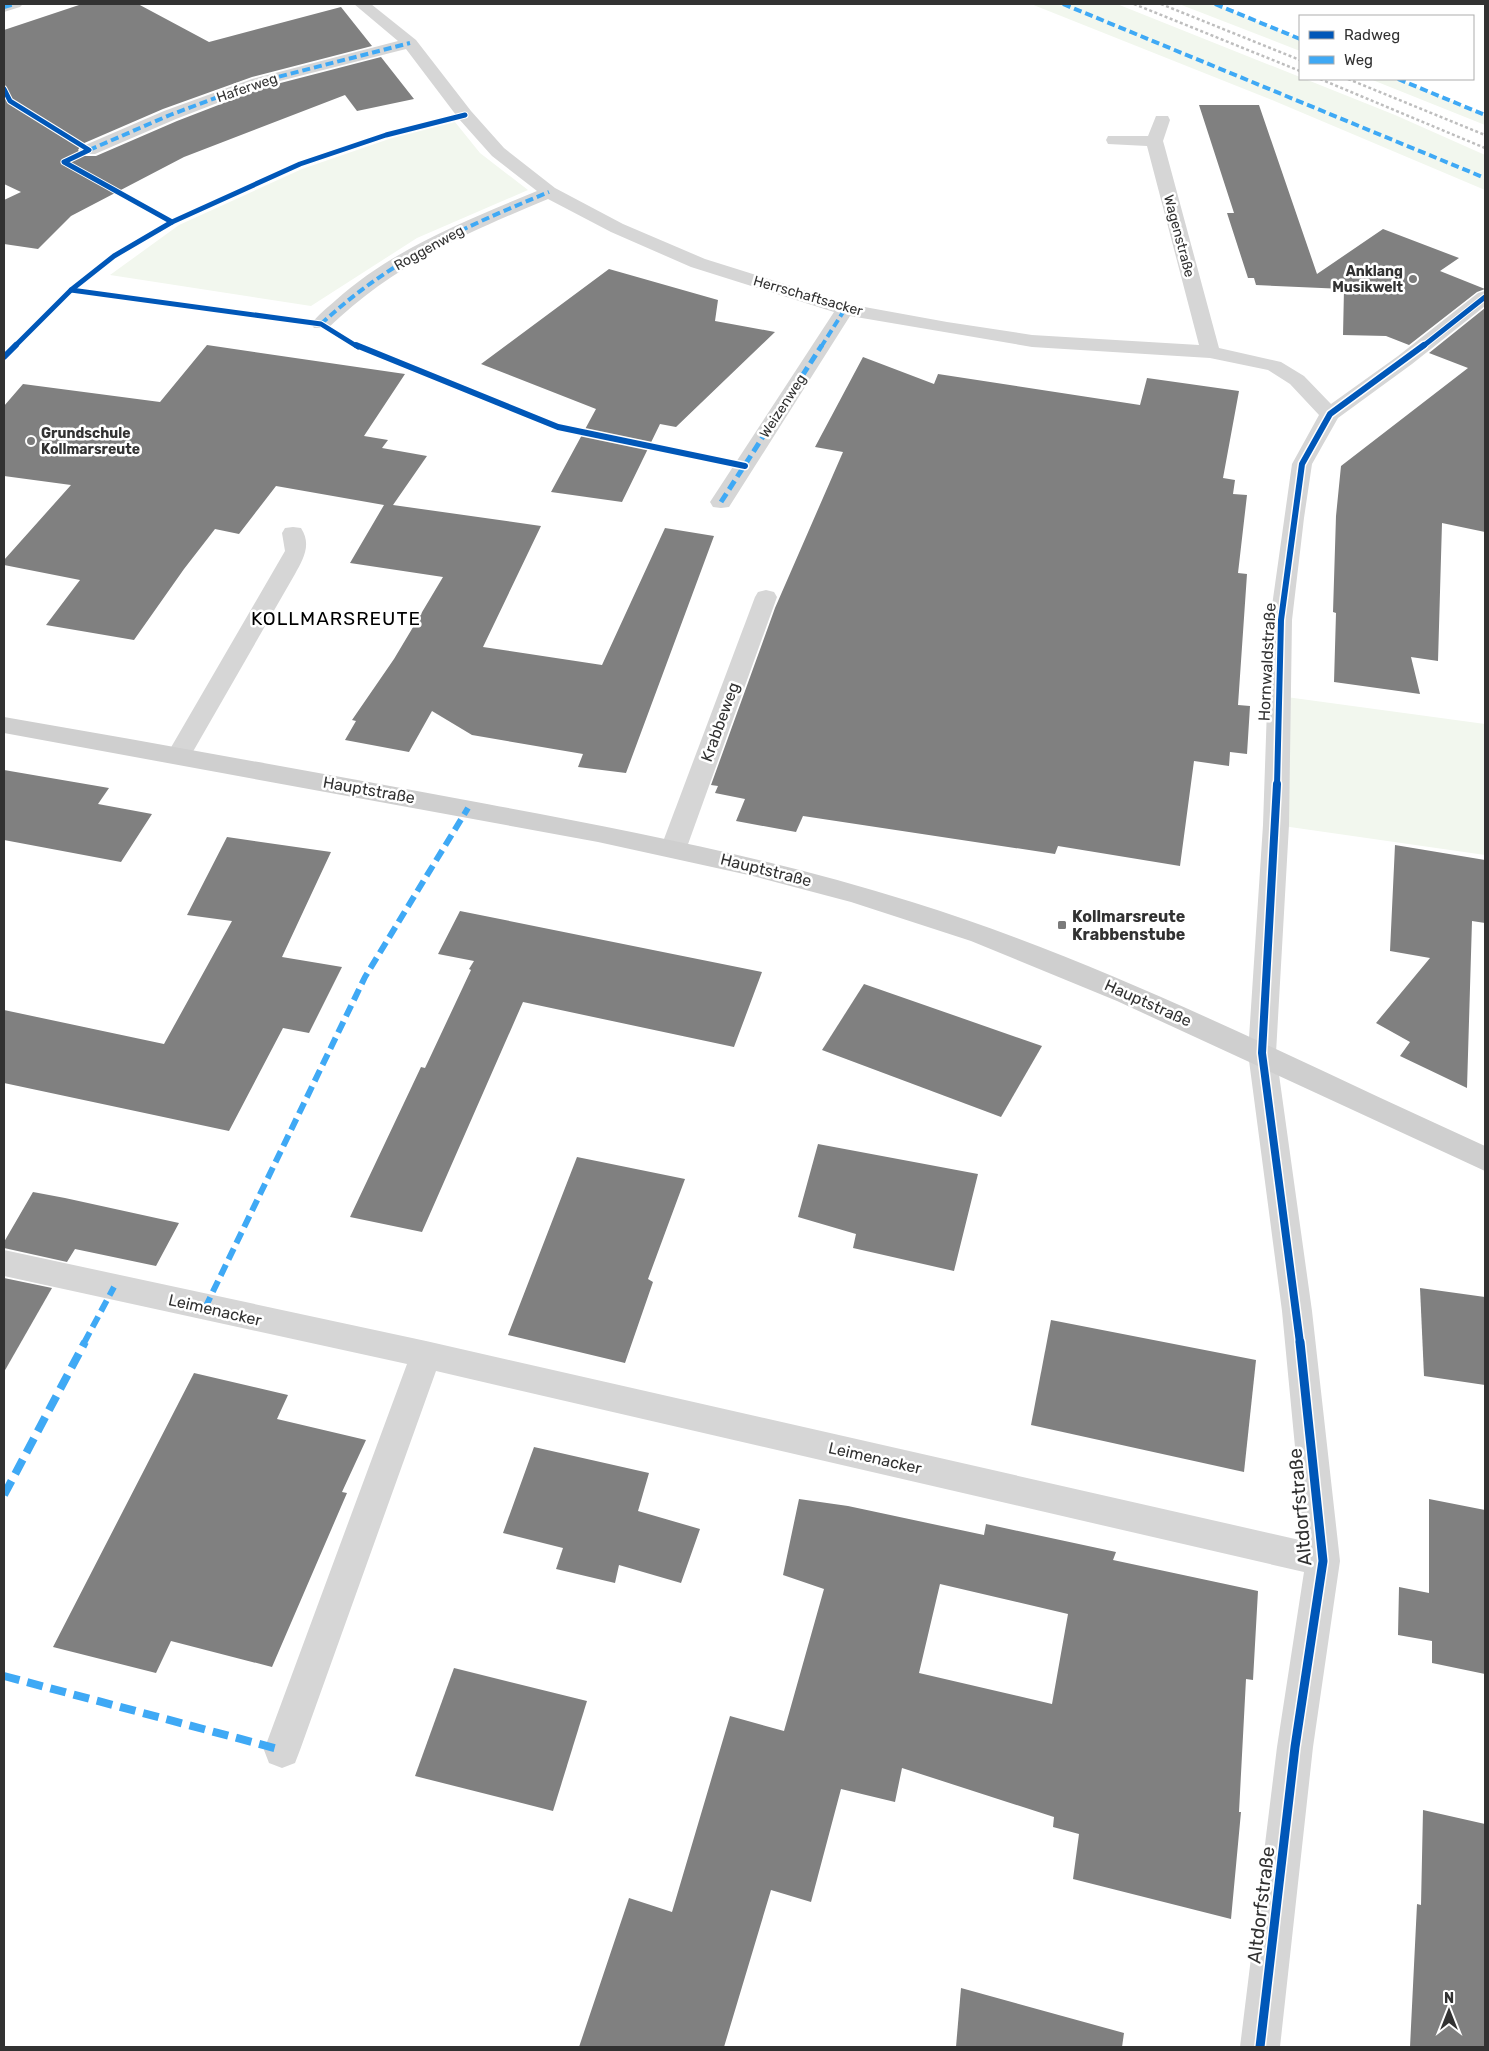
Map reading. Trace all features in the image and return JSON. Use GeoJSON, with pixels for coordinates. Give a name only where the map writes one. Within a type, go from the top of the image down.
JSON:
{"type":"FeatureCollection","features":[{"type":"Feature","properties":{"kind":"main road","name":"Hauptstraße"},"geometry":{"type":"LineString","coordinates":[[4,724],[674,847],[803,878],[958,926],[1048,960],[1262,1053],[1485,1159]]}},
{"type":"Feature","properties":{"kind":"street"},"geometry":{"type":"LineString","coordinates":[[4,7],[15,4]]}},
{"type":"Feature","properties":{"kind":"street","name":"Herrschaftsacker"},"geometry":{"type":"LineString","coordinates":[[362,4],[410,43],[465,115],[498,152],[549,192],[617,228],[698,263],[845,309],[1032,341],[1210,352],[1274,366],[1297,380],[1330,414]]}},
{"type":"Feature","properties":{"kind":"street","name":"Haferweg"},"geometry":{"type":"LineString","coordinates":[[90,150],[170,115],[258,82],[410,43]]}},
{"type":"Feature","properties":{"kind":"street"},"geometry":{"type":"LineString","coordinates":[[1114,140],[1155,141],[1162,120]]}},
{"type":"Feature","properties":{"kind":"street","name":"Wagenstraße"},"geometry":{"type":"LineString","coordinates":[[1155,141],[1210,352]]}},
{"type":"Feature","properties":{"kind":"street","name":"Roggenweg"},"geometry":{"type":"LineString","coordinates":[[321,324],[367,284],[420,251],[462,229],[549,192]]}},
{"type":"Feature","properties":{"kind":"street","name":"Hornwaldstraße"},"geometry":{"type":"LineString","coordinates":[[1262,1053],[1276,825],[1281,620],[1302,464],[1330,414],[1405,360],[1485,297]]}},
{"type":"Feature","properties":{"kind":"street","name":"Weizenweg"},"geometry":{"type":"LineString","coordinates":[[722,502],[845,309]]}},
{"type":"Feature","properties":{"kind":"street"},"geometry":{"type":"LineString","coordinates":[[178,756],[296,551],[293,533]]}},
{"type":"Feature","properties":{"kind":"street","name":"Krabbeweg"},"geometry":{"type":"LineString","coordinates":[[674,847],[766,597]]}},
{"type":"Feature","properties":{"kind":"street","name":"Altdorfstraße"},"geometry":{"type":"LineString","coordinates":[[1260,2047],[1295,1747],[1323,1561],[1298,1311],[1262,1053]]}},
{"type":"Feature","properties":{"kind":"street","name":"Leimenacker"},"geometry":{"type":"LineString","coordinates":[[4,1263],[426,1355],[1323,1561]]}},
{"type":"Feature","properties":{"kind":"street"},"geometry":{"type":"LineString","coordinates":[[282,1750],[426,1355]]}},
{"type":"Feature","properties":{"kind":"shaded area"},"geometry":{"type":"Polygon","coordinates":[[[1031,4],[1117,4],[1299,77],[1299,80],[1307,80],[1395,115],[1485,155],[1485,190],[1272,100],[1031,4]]]}},
{"type":"Feature","properties":{"kind":"shaded area"},"geometry":{"type":"Polygon","coordinates":[[[1179,4],[1215,4],[1299,39],[1299,51],[1179,4]]]}},
{"type":"Feature","properties":{"kind":"shaded area"},"geometry":{"type":"Polygon","coordinates":[[[1372,80],[1400,80],[1485,115],[1485,125],[1372,80]]]}},
{"type":"Feature","properties":{"kind":"shaded area"},"geometry":{"type":"Polygon","coordinates":[[[455,122],[480,153],[528,190],[417,238],[311,306],[110,275],[179,225],[302,169],[389,139],[455,122]]]}},
{"type":"Feature","properties":{"kind":"shaded area"},"geometry":{"type":"Polygon","coordinates":[[[1279,696],[1485,724],[1485,855],[1276,825],[1279,696]]]}},
{"type":"Feature","properties":{"kind":"building"},"geometry":{"type":"Polygon","coordinates":[[[82,4],[138,4],[209,42],[341,7],[372,46],[252,77],[163,109],[82,144],[78,150],[83,156],[96,156],[177,121],[265,87],[381,57],[414,99],[357,111],[345,95],[184,157],[71,216],[38,249],[4,244],[4,200],[21,192],[4,184],[4,30],[82,4]]]}},
{"type":"Feature","properties":{"kind":"building"},"geometry":{"type":"Polygon","coordinates":[[[1199,105],[1259,105],[1317,274],[1383,229],[1459,258],[1440,271],[1485,289],[1477,292],[1409,345],[1386,336],[1343,335],[1344,289],[1256,285],[1254,278],[1248,278],[1227,213],[1234,213],[1199,105]]]}},
{"type":"Feature","properties":{"kind":"building"},"geometry":{"type":"Polygon","coordinates":[[[609,269],[718,300],[715,321],[775,332],[676,427],[660,424],[622,502],[551,492],[596,409],[481,364],[609,269]]]}},
{"type":"Feature","properties":{"kind":"building"},"geometry":{"type":"Polygon","coordinates":[[[1485,308],[1485,532],[1442,523],[1438,661],[1411,657],[1420,694],[1334,682],[1336,613],[1333,612],[1336,516],[1341,466],[1468,368],[1429,353],[1485,308]]]}},
{"type":"Feature","properties":{"kind":"building"},"geometry":{"type":"Polygon","coordinates":[[[207,345],[405,374],[364,436],[388,440],[382,448],[427,456],[393,505],[541,526],[483,647],[602,665],[665,528],[714,536],[626,773],[578,767],[583,754],[472,735],[432,711],[409,752],[345,740],[356,721],[352,720],[394,659],[443,577],[350,563],[384,505],[276,486],[239,534],[215,529],[134,640],[46,625],[80,580],[4,565],[4,560],[71,485],[4,476],[4,406],[23,384],[160,402],[207,345]]]}},
{"type":"Feature","properties":{"kind":"building"},"geometry":{"type":"Polygon","coordinates":[[[863,357],[934,384],[938,374],[1140,405],[1147,378],[1239,391],[1223,478],[1235,480],[1233,494],[1247,495],[1238,573],[1247,574],[1238,705],[1250,706],[1247,754],[1230,752],[1229,766],[1194,761],[1180,866],[1058,846],[1055,854],[803,816],[796,832],[736,821],[745,799],[715,793],[718,786],[711,785],[775,608],[843,452],[815,447],[863,357]]]}},
{"type":"Feature","properties":{"kind":"building"},"geometry":{"type":"Polygon","coordinates":[[[4,770],[109,788],[98,804],[152,814],[121,862],[4,840],[4,770]]]}},
{"type":"Feature","properties":{"kind":"building"},"geometry":{"type":"Polygon","coordinates":[[[227,837],[331,852],[282,957],[342,967],[309,1033],[283,1028],[229,1131],[4,1083],[4,1010],[164,1044],[232,921],[187,915],[227,837]]]}},
{"type":"Feature","properties":{"kind":"building"},"geometry":{"type":"Polygon","coordinates":[[[1395,845],[1485,860],[1485,923],[1472,921],[1467,1088],[1400,1056],[1410,1042],[1376,1023],[1430,958],[1390,951],[1395,845]]]}},
{"type":"Feature","properties":{"kind":"building"},"geometry":{"type":"Polygon","coordinates":[[[460,911],[762,972],[734,1047],[523,1002],[422,1232],[350,1217],[421,1067],[425,1068],[471,970],[469,969],[474,961],[438,954],[460,911]]]}},
{"type":"Feature","properties":{"kind":"building"},"geometry":{"type":"Polygon","coordinates":[[[864,984],[1042,1046],[1001,1117],[822,1050],[864,984]]]}},
{"type":"Feature","properties":{"kind":"building"},"geometry":{"type":"Polygon","coordinates":[[[818,1144],[978,1174],[954,1271],[853,1248],[856,1234],[798,1217],[818,1144]]]}},
{"type":"Feature","properties":{"kind":"building"},"geometry":{"type":"Polygon","coordinates":[[[577,1157],[685,1179],[648,1279],[653,1282],[625,1363],[508,1335],[577,1157]]]}},
{"type":"Feature","properties":{"kind":"building"},"geometry":{"type":"Polygon","coordinates":[[[33,1192],[179,1223],[156,1266],[75,1249],[67,1262],[4,1248],[4,1242],[33,1192]]]}},
{"type":"Feature","properties":{"kind":"building"},"geometry":{"type":"Polygon","coordinates":[[[4,1278],[52,1288],[4,1372],[4,1278]]]}},
{"type":"Feature","properties":{"kind":"building"},"geometry":{"type":"Polygon","coordinates":[[[1420,1288],[1485,1297],[1485,1385],[1424,1376],[1420,1288]]]}},
{"type":"Feature","properties":{"kind":"building"},"geometry":{"type":"Polygon","coordinates":[[[1051,1320],[1256,1360],[1244,1472],[1031,1425],[1051,1320]]]}},
{"type":"Feature","properties":{"kind":"building"},"geometry":{"type":"Polygon","coordinates":[[[194,1373],[288,1395],[277,1419],[366,1440],[342,1492],[347,1493],[272,1667],[171,1641],[156,1673],[53,1647],[194,1373]]]}},
{"type":"Feature","properties":{"kind":"building"},"geometry":{"type":"Polygon","coordinates":[[[534,1447],[649,1473],[638,1511],[700,1529],[681,1583],[619,1565],[615,1583],[556,1569],[563,1548],[503,1533],[534,1447]]]}},
{"type":"Feature","properties":{"kind":"building"},"geometry":{"type":"Polygon","coordinates":[[[799,1499],[848,1506],[984,1535],[986,1524],[1116,1552],[1113,1560],[1258,1591],[1253,1680],[1246,1679],[1239,1812],[1241,1812],[1231,1919],[1073,1879],[1079,1834],[1053,1827],[1054,1817],[902,1768],[895,1802],[841,1789],[811,1902],[771,1890],[724,2047],[579,2047],[629,1898],[672,1912],[730,1716],[784,1731],[824,1589],[783,1575],[799,1499]],[[940,1584],[919,1673],[1052,1704],[1068,1614],[940,1584]]]}},
{"type":"Feature","properties":{"kind":"building"},"geometry":{"type":"Polygon","coordinates":[[[1429,1499],[1485,1510],[1485,1674],[1432,1663],[1432,1641],[1398,1635],[1399,1587],[1429,1593],[1429,1499]]]}},
{"type":"Feature","properties":{"kind":"building"},"geometry":{"type":"Polygon","coordinates":[[[454,1668],[587,1701],[553,1811],[415,1776],[454,1668]]]}},
{"type":"Feature","properties":{"kind":"building"},"geometry":{"type":"Polygon","coordinates":[[[1423,1810],[1485,1824],[1485,2047],[1410,2047],[1417,1904],[1421,1905],[1423,1810]]]}},
{"type":"Feature","properties":{"kind":"building"},"geometry":{"type":"Polygon","coordinates":[[[961,1988],[1124,2033],[1122,2047],[956,2047],[961,1988]]]}},
{"type":"Feature","properties":{"kind":"railway"},"geometry":{"type":"LineString","coordinates":[[1134,4],[1299,71]]}},
{"type":"Feature","properties":{"kind":"railway"},"geometry":{"type":"LineString","coordinates":[[1161,4],[1299,60]]}},
{"type":"Feature","properties":{"kind":"railway"},"geometry":{"type":"LineString","coordinates":[[1322,80],[1485,148]]}},
{"type":"Feature","properties":{"kind":"railway"},"geometry":{"type":"LineString","coordinates":[[1350,80],[1485,135]]}},
{"type":"Feature","properties":{"kind":"marked path"},"geometry":{"type":"LineString","coordinates":[[4,7],[15,4]]}},
{"type":"Feature","properties":{"kind":"marked path"},"geometry":{"type":"LineString","coordinates":[[1063,4],[1485,178]]}},
{"type":"Feature","properties":{"kind":"marked path"},"geometry":{"type":"LineString","coordinates":[[1215,4],[1299,39]]}},
{"type":"Feature","properties":{"kind":"marked path"},"geometry":{"type":"LineString","coordinates":[[89,150],[170,115],[258,82],[410,43]]}},
{"type":"Feature","properties":{"kind":"marked path"},"geometry":{"type":"LineString","coordinates":[[1400,80],[1485,115]]}},
{"type":"Feature","properties":{"kind":"marked path"},"geometry":{"type":"LineString","coordinates":[[321,324],[362,288],[411,256],[456,233],[549,192]]}},
{"type":"Feature","properties":{"kind":"marked path"},"geometry":{"type":"LineString","coordinates":[[721,502],[845,309]]}},
{"type":"Feature","properties":{"kind":"marked path"},"geometry":{"type":"LineString","coordinates":[[205,1308],[365,977],[468,808]]}},
{"type":"Feature","properties":{"kind":"marked path"},"geometry":{"type":"LineString","coordinates":[[4,1495],[114,1287]]}},
{"type":"Feature","properties":{"kind":"marked path"},"geometry":{"type":"LineString","coordinates":[[4,1676],[282,1750]]}},
{"type":"Feature","properties":{"kind":"cycle path"},"geometry":{"type":"LineString","coordinates":[[4,89],[10,101],[89,150],[64,162],[172,222]]}},
{"type":"Feature","properties":{"kind":"cycle path"},"geometry":{"type":"LineString","coordinates":[[4,357],[71,290],[114,256],[172,222],[300,164],[386,135],[465,115]]}},
{"type":"Feature","properties":{"kind":"cycle path"},"geometry":{"type":"LineString","coordinates":[[71,290],[321,324],[362,349],[558,427],[745,466]]}},
{"type":"Feature","properties":{"kind":"cycle path"},"geometry":{"type":"LineString","coordinates":[[1260,2047],[1295,1747],[1323,1561],[1297,1311],[1262,1053],[1276,825],[1281,620],[1293,518],[1302,464],[1330,414],[1405,360],[1485,297]]}},
{"type":"Feature","properties":{"kind":"place","name":"Anklang Musikwelt"},"geometry":{"type":"Point","coordinates":[1413,279]}},
{"type":"Feature","properties":{"kind":"place","name":"Grundschule Kollmarsreute"},"geometry":{"type":"Point","coordinates":[31,441]}},
{"type":"Feature","properties":{"kind":"place","name":"Kollmarsreute Krabbenstube"},"geometry":{"type":"Point","coordinates":[1062,925]}},
{"type":"Feature","properties":{"kind":"district","name":"KOLLMARSREUTE"},"geometry":{"type":"Point","coordinates":[336,618]}}]}
